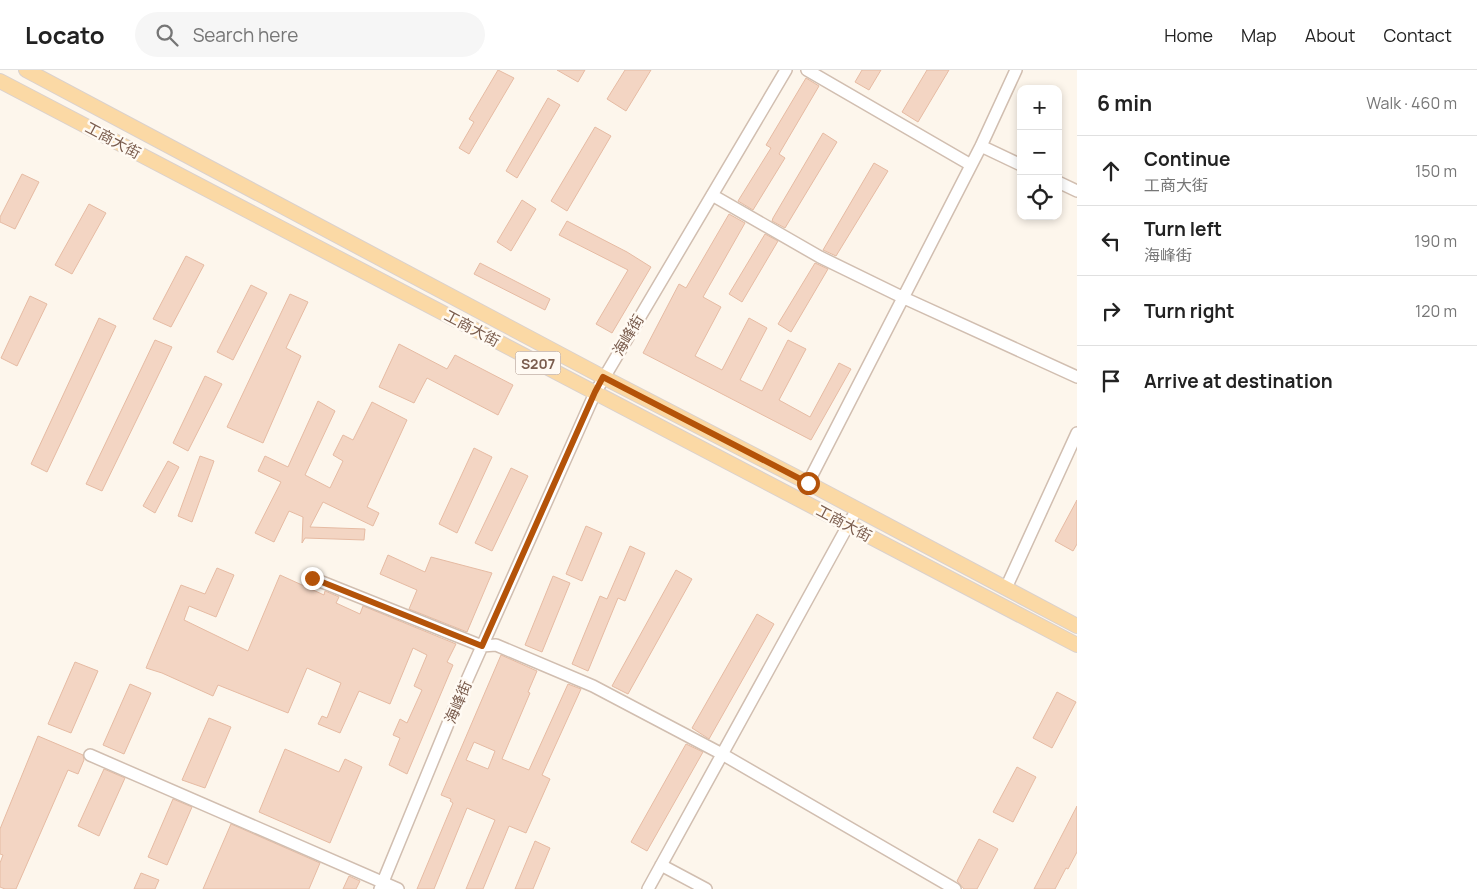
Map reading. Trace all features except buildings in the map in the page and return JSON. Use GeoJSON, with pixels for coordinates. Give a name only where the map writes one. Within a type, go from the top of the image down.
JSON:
{"type":"FeatureCollection","features":[{"type":"Feature","properties":{"kind":"main road","name":"工商大街"},"geometry":{"type":"LineString","coordinates":[[26,70],[603,377],[1077,626]]}},
{"type":"Feature","properties":{"kind":"main road","name":"工商大街"},"geometry":{"type":"LineString","coordinates":[[0,80],[1077,645]]}},
{"type":"Feature","properties":{"kind":"street","name":"海峰街"},"geometry":{"type":"LineString","coordinates":[[381,886],[454,709],[595,392],[786,70]]}},
{"type":"Feature","properties":{"kind":"street"},"geometry":{"type":"LineString","coordinates":[[807,70],[971,165]]}},
{"type":"Feature","properties":{"kind":"street"},"geometry":{"type":"LineString","coordinates":[[808,483],[981,146],[1016,70]]}},
{"type":"Feature","properties":{"kind":"street"},"geometry":{"type":"LineString","coordinates":[[981,146],[1017,162]]}},
{"type":"Feature","properties":{"kind":"street"},"geometry":{"type":"LineString","coordinates":[[1062,184],[1077,191]]}},
{"type":"Feature","properties":{"kind":"street"},"geometry":{"type":"LineString","coordinates":[[712,195],[820,257],[904,298],[1077,377]]}},
{"type":"Feature","properties":{"kind":"street"},"geometry":{"type":"LineString","coordinates":[[1006,588],[1077,432]]}},
{"type":"Feature","properties":{"kind":"street"},"geometry":{"type":"LineString","coordinates":[[648,889],[857,509]]}},
{"type":"Feature","properties":{"kind":"street"},"geometry":{"type":"LineString","coordinates":[[312,578],[482,646],[496,645],[593,686],[722,754],[956,889]]}},
{"type":"Feature","properties":{"kind":"street"},"geometry":{"type":"LineString","coordinates":[[90,755],[381,886],[398,889]]}},
{"type":"Feature","properties":{"kind":"street"},"geometry":{"type":"LineString","coordinates":[[661,865],[706,889]]}},
{"type":"Feature","properties":{"kind":"route"},"geometry":{"type":"LineString","coordinates":[[312,578],[482,646],[603,377],[808,483]]}}]}
